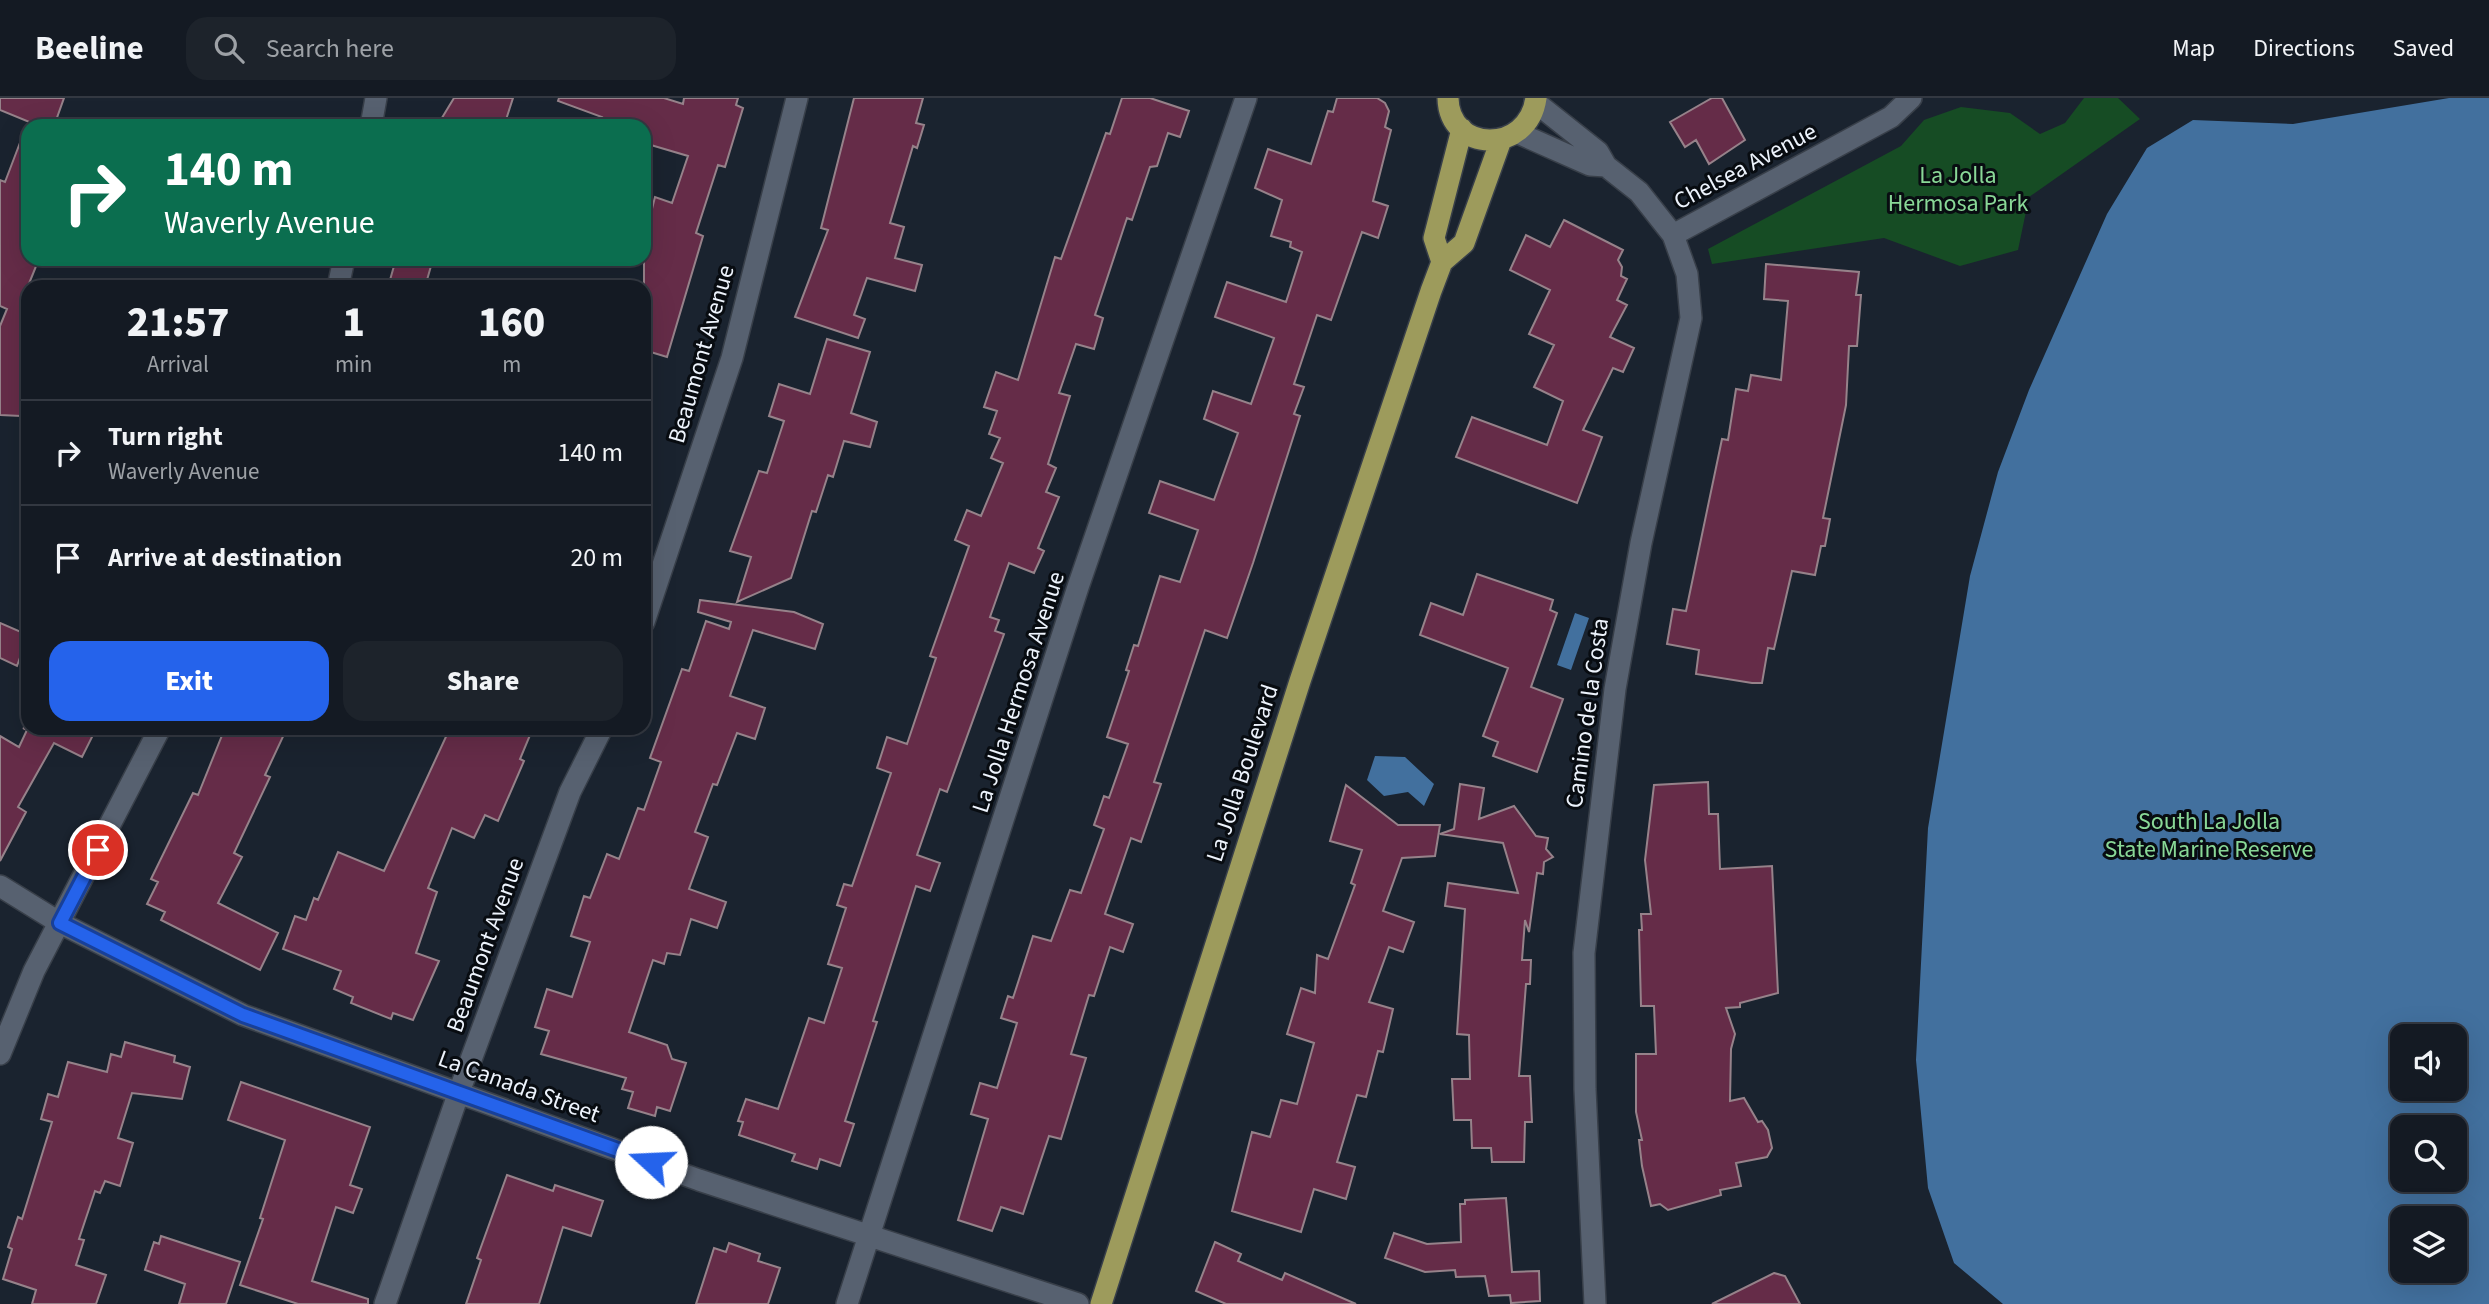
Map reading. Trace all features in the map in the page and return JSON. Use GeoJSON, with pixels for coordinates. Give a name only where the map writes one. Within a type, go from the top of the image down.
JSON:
{"type":"FeatureCollection","features":[{"type":"Feature","properties":{"kind":"main road"},"geometry":{"type":"LineString","coordinates":[[1448,98],[1452,117],[1462,129],[1474,137],[1509,136]]}},
{"type":"Feature","properties":{"kind":"main road","name":"La Jolla Boulevard"},"geometry":{"type":"LineString","coordinates":[[1101,1304],[1291,708],[1442,262],[1464,243],[1509,136],[1528,122],[1536,100]]}},
{"type":"Feature","properties":{"kind":"main road","name":"La Jolla Boulevard"},"geometry":{"type":"LineString","coordinates":[[1442,262],[1434,238],[1462,129]]}},
{"type":"Feature","properties":{"kind":"street"},"geometry":{"type":"LineString","coordinates":[[372,119],[376,98]]}},
{"type":"Feature","properties":{"kind":"street","name":"Beaumont Avenue"},"geometry":{"type":"LineString","coordinates":[[651,601],[732,358],[797,98]]}},
{"type":"Feature","properties":{"kind":"street","name":"La Jolla Hermosa Avenue"},"geometry":{"type":"LineString","coordinates":[[847,1304],[872,1234],[1078,587],[1246,98]]}},
{"type":"Feature","properties":{"kind":"street","name":"Chelsea Avenue"},"geometry":{"type":"LineString","coordinates":[[1673,235],[1891,117],[1911,98]]}},
{"type":"Feature","properties":{"kind":"street","name":"Camino de la Costa"},"geometry":{"type":"LineString","coordinates":[[1536,100],[1598,152],[1606,166],[1639,192],[1673,235],[1687,274],[1690,318],[1642,543],[1615,689],[1584,953],[1585,1089],[1595,1304]]}},
{"type":"Feature","properties":{"kind":"street","name":"Camino de la Costa"},"geometry":{"type":"LineString","coordinates":[[1509,136],[1590,165],[1606,166]]}},
{"type":"Feature","properties":{"kind":"street"},"geometry":{"type":"LineString","coordinates":[[0,1054],[34,971],[156,735]]}},
{"type":"Feature","properties":{"kind":"street","name":"Beaumont Avenue"},"geometry":{"type":"LineString","coordinates":[[385,1304],[459,1093],[570,792],[598,735]]}},
{"type":"Feature","properties":{"kind":"street","name":"La Canada Street"},"geometry":{"type":"LineString","coordinates":[[0,886],[60,923],[243,1015],[699,1180],[872,1234],[1078,1304]]}},
{"type":"Feature","properties":{"kind":"green space","name":"La Jolla Hermosa Park"},"geometry":{"type":"Polygon","coordinates":[[[2084,98],[2118,98],[2140,119],[2029,197],[2018,250],[1960,266],[1884,238],[1712,264],[1708,249],[1901,146],[1924,120],[1961,107],[2010,113],[2040,134],[2065,123],[2084,98]]]}},
{"type":"Feature","properties":{"kind":"water","name":"South La Jolla State Marine Reserve"},"geometry":{"type":"Polygon","coordinates":[[[2449,98],[2489,98],[2489,1304],[2003,1304],[1954,1263],[1928,1188],[1916,1060],[1928,828],[1970,576],[1998,472],[2029,390],[2107,214],[2147,148],[2193,120],[2293,124],[2449,98]]]}},
{"type":"Feature","properties":{"kind":"water"},"geometry":{"type":"Polygon","coordinates":[[[1575,613],[1589,618],[1571,670],[1557,665],[1575,613]]]}},
{"type":"Feature","properties":{"kind":"water"},"geometry":{"type":"Polygon","coordinates":[[[1375,756],[1405,757],[1434,784],[1424,806],[1408,792],[1384,796],[1367,780],[1375,756]]]}},
{"type":"Feature","properties":{"kind":"building"},"geometry":{"type":"Polygon","coordinates":[[[0,98],[64,98],[56,119],[22,119],[0,110],[0,98]]]}},
{"type":"Feature","properties":{"kind":"building"},"geometry":{"type":"Polygon","coordinates":[[[454,98],[513,98],[506,119],[441,119],[454,98]]]}},
{"type":"Feature","properties":{"kind":"building"},"geometry":{"type":"Polygon","coordinates":[[[559,98],[664,98],[683,104],[684,98],[738,98],[736,105],[743,108],[725,167],[718,165],[696,233],[703,236],[667,357],[651,352],[651,280],[644,280],[644,266],[651,266],[651,209],[655,197],[672,203],[688,156],[651,145],[651,119],[601,119],[602,117],[558,101],[559,98]]]}},
{"type":"Feature","properties":{"kind":"building"},"geometry":{"type":"Polygon","coordinates":[[[854,98],[923,98],[916,123],[924,125],[917,148],[913,146],[890,223],[904,227],[895,258],[922,265],[915,291],[867,278],[854,315],[865,319],[858,338],[795,317],[828,230],[821,228],[854,98]]]}},
{"type":"Feature","properties":{"kind":"building"},"geometry":{"type":"Polygon","coordinates":[[[1122,98],[1150,98],[1189,111],[1180,137],[1168,133],[1157,166],[1150,167],[1132,220],[1127,218],[1095,315],[1103,318],[1094,349],[1076,344],[1059,393],[1070,396],[1048,464],[1056,468],[1046,492],[1059,497],[1038,548],[1044,551],[1034,573],[1009,563],[990,617],[999,620],[995,631],[1004,634],[947,792],[940,789],[917,855],[940,863],[930,891],[916,886],[873,1021],[877,1022],[845,1121],[854,1124],[840,1166],[820,1159],[817,1169],[792,1161],[795,1154],[739,1135],[743,1122],[738,1121],[746,1099],[778,1109],[809,1018],[824,1023],[842,968],[828,964],[846,908],[837,905],[844,884],[852,886],[891,773],[877,768],[887,737],[907,744],[936,658],[930,656],[969,546],[955,540],[967,510],[981,516],[1003,463],[991,458],[1000,438],[989,434],[997,411],[984,407],[996,372],[1018,380],[1055,257],[1061,259],[1106,133],[1110,134],[1122,98]]]}},
{"type":"Feature","properties":{"kind":"building"},"geometry":{"type":"Polygon","coordinates":[[[1337,98],[1377,98],[1385,103],[1389,111],[1385,127],[1391,130],[1373,201],[1388,206],[1378,238],[1362,232],[1331,320],[1317,315],[1294,384],[1304,387],[1294,414],[1300,416],[1227,638],[1205,630],[1154,782],[1161,784],[1141,842],[1131,838],[1105,914],[1133,924],[1123,952],[1110,947],[1094,996],[1089,995],[1071,1054],[1086,1058],[1061,1139],[1049,1136],[1023,1214],[1001,1207],[992,1231],[958,1220],[988,1119],[971,1114],[980,1083],[997,1088],[1017,1023],[1001,1018],[1008,996],[1013,998],[1033,936],[1051,941],[1070,890],[1081,893],[1104,829],[1094,825],[1104,796],[1109,798],[1128,744],[1107,737],[1129,671],[1126,670],[1134,645],[1138,646],[1160,576],[1180,582],[1198,530],[1149,513],[1160,481],[1214,500],[1238,433],[1204,419],[1213,391],[1251,404],[1274,338],[1215,317],[1227,282],[1286,302],[1302,252],[1290,247],[1291,242],[1271,236],[1282,200],[1255,188],[1268,149],[1311,164],[1328,111],[1333,112],[1337,98]]]}},
{"type":"Feature","properties":{"kind":"building"},"geometry":{"type":"Polygon","coordinates":[[[1712,98],[1722,98],[1745,140],[1709,164],[1696,140],[1685,147],[1670,122],[1712,98]]]}},
{"type":"Feature","properties":{"kind":"building"},"geometry":{"type":"Polygon","coordinates":[[[21,140],[21,266],[36,266],[30,280],[21,280],[21,416],[0,415],[0,326],[7,309],[0,306],[0,180],[5,182],[21,140]]]}},
{"type":"Feature","properties":{"kind":"building"},"geometry":{"type":"Polygon","coordinates":[[[1564,220],[1623,250],[1618,260],[1622,267],[1621,276],[1627,279],[1617,300],[1627,305],[1610,337],[1634,348],[1623,372],[1613,368],[1583,430],[1602,437],[1577,503],[1456,457],[1472,417],[1547,445],[1563,401],[1534,387],[1554,345],[1529,334],[1550,290],[1510,270],[1526,235],[1550,247],[1564,220]]]}},
{"type":"Feature","properties":{"kind":"building"},"geometry":{"type":"Polygon","coordinates":[[[1766,264],[1859,272],[1856,295],[1861,295],[1857,346],[1849,346],[1846,405],[1823,518],[1830,519],[1825,546],[1821,546],[1815,575],[1792,571],[1774,649],[1768,648],[1762,683],[1752,683],[1696,674],[1699,650],[1667,644],[1673,609],[1686,611],[1722,439],[1728,440],[1736,389],[1748,391],[1751,375],[1781,380],[1788,301],[1764,299],[1766,264]]]}},
{"type":"Feature","properties":{"kind":"building"},"geometry":{"type":"Polygon","coordinates":[[[394,266],[431,266],[427,280],[390,280],[394,266]]]}},
{"type":"Feature","properties":{"kind":"building"},"geometry":{"type":"Polygon","coordinates":[[[827,339],[870,352],[851,413],[877,422],[870,447],[844,441],[833,477],[828,475],[816,512],[812,511],[791,578],[737,602],[751,557],[730,551],[759,471],[767,473],[784,421],[769,416],[779,384],[810,394],[827,339]]]}},
{"type":"Feature","properties":{"kind":"building"},"geometry":{"type":"Polygon","coordinates":[[[1477,574],[1553,600],[1550,610],[1557,613],[1531,687],[1563,699],[1537,772],[1493,756],[1498,742],[1483,736],[1508,668],[1420,635],[1431,603],[1463,615],[1477,574]]]}},
{"type":"Feature","properties":{"kind":"building"},"geometry":{"type":"Polygon","coordinates":[[[700,600],[794,612],[823,624],[815,649],[753,630],[730,696],[765,708],[755,739],[737,733],[717,785],[713,784],[695,832],[708,837],[689,889],[726,902],[717,928],[691,919],[680,955],[667,953],[664,964],[653,960],[629,1032],[667,1045],[672,1059],[686,1063],[670,1111],[657,1107],[655,1116],[628,1108],[633,1092],[622,1089],[626,1078],[541,1054],[549,1031],[535,1027],[547,989],[572,997],[590,942],[571,936],[584,896],[590,898],[607,854],[619,859],[638,808],[644,810],[661,762],[650,758],[682,669],[689,671],[706,621],[729,629],[731,622],[698,612],[700,600]]]}},
{"type":"Feature","properties":{"kind":"building"},"geometry":{"type":"Polygon","coordinates":[[[0,623],[21,632],[21,655],[17,666],[0,658],[0,623]]]}},
{"type":"Feature","properties":{"kind":"building"},"geometry":{"type":"Polygon","coordinates":[[[25,735],[93,735],[82,757],[54,743],[18,807],[26,812],[0,861],[0,736],[19,747],[25,735]]]}},
{"type":"Feature","properties":{"kind":"building"},"geometry":{"type":"Polygon","coordinates":[[[222,735],[284,735],[265,775],[270,777],[234,853],[242,857],[218,903],[278,933],[260,970],[161,920],[165,912],[147,904],[158,882],[151,879],[193,793],[198,795],[222,735]]]}},
{"type":"Feature","properties":{"kind":"building"},"geometry":{"type":"Polygon","coordinates":[[[447,735],[530,735],[520,759],[524,761],[498,821],[485,815],[474,838],[452,828],[428,888],[437,892],[416,953],[439,961],[413,1020],[393,1013],[391,1019],[351,1003],[353,997],[334,989],[341,971],[283,949],[295,916],[306,920],[314,898],[318,900],[338,852],[384,871],[447,735]]]}},
{"type":"Feature","properties":{"kind":"building"},"geometry":{"type":"Polygon","coordinates":[[[1708,782],[1709,814],[1718,814],[1720,869],[1772,866],[1778,993],[1740,1003],[1740,1007],[1726,1008],[1735,1034],[1731,1049],[1730,1101],[1744,1098],[1758,1122],[1762,1121],[1768,1130],[1772,1148],[1767,1157],[1736,1163],[1741,1186],[1720,1190],[1721,1195],[1668,1210],[1660,1204],[1651,1206],[1642,1166],[1639,1140],[1642,1140],[1636,1112],[1636,1054],[1656,1054],[1654,1006],[1641,1006],[1639,930],[1642,930],[1641,914],[1651,914],[1645,860],[1654,785],[1708,782]]]}},
{"type":"Feature","properties":{"kind":"building"},"geometry":{"type":"Polygon","coordinates":[[[1460,784],[1484,788],[1479,819],[1514,806],[1536,836],[1548,838],[1546,849],[1553,857],[1544,862],[1543,874],[1537,873],[1529,932],[1525,920],[1522,960],[1531,960],[1530,984],[1526,984],[1519,1076],[1530,1076],[1532,1122],[1525,1122],[1524,1162],[1492,1162],[1491,1148],[1472,1148],[1471,1120],[1454,1120],[1452,1079],[1470,1079],[1469,1035],[1457,1034],[1465,909],[1445,906],[1448,883],[1518,893],[1503,843],[1440,834],[1454,829],[1460,784]]]}},
{"type":"Feature","properties":{"kind":"building"},"geometry":{"type":"Polygon","coordinates":[[[1346,785],[1398,825],[1440,825],[1435,856],[1402,858],[1383,911],[1414,922],[1403,952],[1389,947],[1369,1002],[1393,1009],[1383,1052],[1378,1051],[1366,1097],[1357,1095],[1337,1162],[1355,1167],[1346,1199],[1314,1189],[1301,1232],[1232,1211],[1252,1132],[1270,1137],[1281,1100],[1297,1104],[1314,1043],[1287,1034],[1301,988],[1315,993],[1317,955],[1328,959],[1355,885],[1351,883],[1362,850],[1330,841],[1346,785]]]}},
{"type":"Feature","properties":{"kind":"building"},"geometry":{"type":"Polygon","coordinates":[[[125,1042],[175,1056],[174,1062],[190,1067],[182,1099],[132,1093],[118,1138],[133,1143],[120,1186],[105,1181],[100,1193],[95,1191],[79,1239],[84,1240],[76,1265],[106,1275],[96,1304],[32,1304],[36,1290],[3,1279],[12,1249],[8,1247],[18,1217],[22,1219],[52,1122],[41,1119],[48,1094],[58,1097],[68,1062],[107,1072],[111,1054],[121,1057],[125,1042]]]}},
{"type":"Feature","properties":{"kind":"building"},"geometry":{"type":"Polygon","coordinates":[[[241,1082],[370,1127],[350,1185],[362,1189],[353,1213],[336,1207],[312,1281],[368,1299],[368,1304],[298,1304],[240,1285],[263,1219],[260,1218],[285,1140],[228,1120],[241,1082]]]}},
{"type":"Feature","properties":{"kind":"building"},"geometry":{"type":"Polygon","coordinates":[[[507,1175],[553,1191],[555,1185],[603,1201],[591,1236],[563,1227],[539,1304],[466,1304],[481,1260],[477,1258],[507,1175]]]}},
{"type":"Feature","properties":{"kind":"building"},"geometry":{"type":"Polygon","coordinates":[[[1506,1198],[1512,1272],[1539,1271],[1540,1301],[1511,1303],[1510,1295],[1489,1296],[1485,1276],[1456,1277],[1455,1270],[1425,1272],[1385,1258],[1394,1233],[1427,1244],[1461,1242],[1460,1204],[1465,1204],[1465,1200],[1506,1198]]]}},
{"type":"Feature","properties":{"kind":"building"},"geometry":{"type":"Polygon","coordinates":[[[161,1236],[240,1262],[226,1304],[179,1304],[185,1284],[145,1270],[154,1242],[159,1244],[161,1236]]]}},
{"type":"Feature","properties":{"kind":"building"},"geometry":{"type":"Polygon","coordinates":[[[1215,1242],[1241,1254],[1238,1261],[1282,1280],[1285,1273],[1356,1304],[1226,1304],[1196,1291],[1215,1242]]]}},
{"type":"Feature","properties":{"kind":"building"},"geometry":{"type":"Polygon","coordinates":[[[729,1243],[760,1254],[758,1261],[780,1268],[768,1304],[696,1304],[714,1248],[726,1252],[729,1243]]]}},
{"type":"Feature","properties":{"kind":"building"},"geometry":{"type":"Polygon","coordinates":[[[1774,1273],[1785,1276],[1800,1304],[1712,1304],[1774,1273]]]}},
{"type":"Feature","properties":{"kind":"route"},"geometry":{"type":"LineString","coordinates":[[98,850],[60,923],[243,1015],[651,1162]]}}]}
